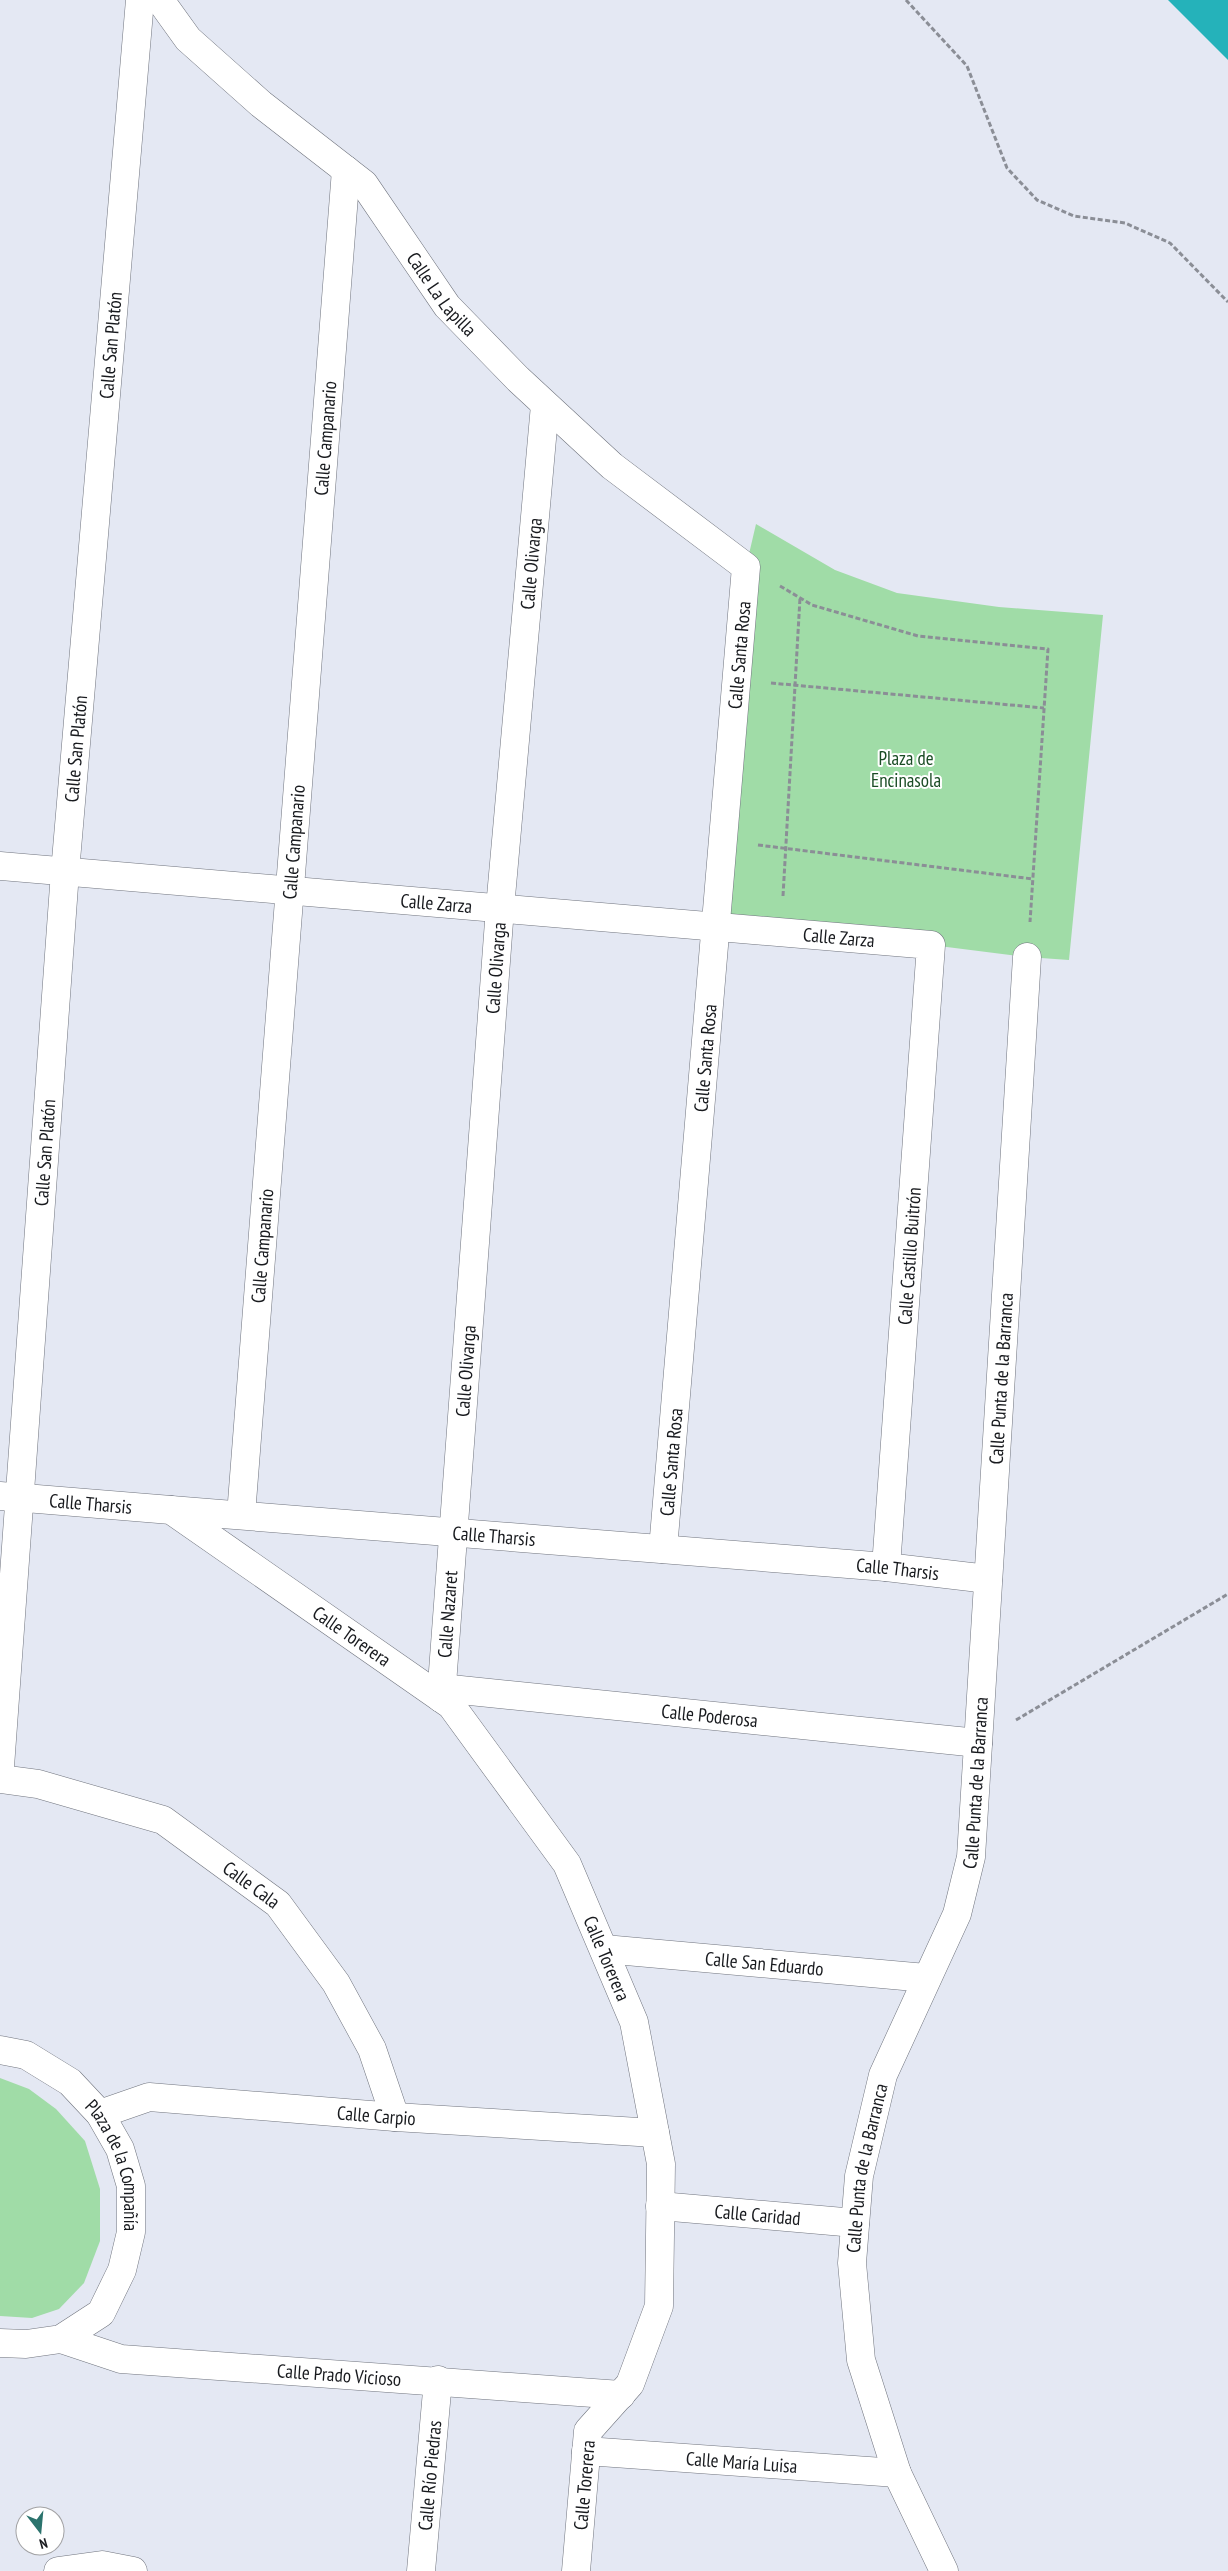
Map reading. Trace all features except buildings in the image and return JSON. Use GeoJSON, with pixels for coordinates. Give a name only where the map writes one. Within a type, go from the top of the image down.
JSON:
{"type":"FeatureCollection","features":[{"type":"Feature","properties":{"kind":"street","name":"Calle San Platón"},"geometry":{"type":"LineString","coordinates":[[0,1767],[10,1497],[140,0]]}},
{"type":"Feature","properties":{"kind":"street","name":"Calle La Lapilla"},"geometry":{"type":"LineString","coordinates":[[160,0],[188,39],[261,104],[364,184],[447,306],[545,405],[612,466],[746,567]]}},
{"type":"Feature","properties":{"kind":"street","name":"Calle Campanario"},"geometry":{"type":"LineString","coordinates":[[241,1515],[346,170]]}},
{"type":"Feature","properties":{"kind":"street","name":"Calle Olivarga"},"geometry":{"type":"LineString","coordinates":[[453,1532],[500,908],[545,405]]}},
{"type":"Feature","properties":{"kind":"street","name":"Calle Santa Rosa"},"geometry":{"type":"LineString","coordinates":[[663,1549],[746,567]]}},
{"type":"Feature","properties":{"kind":"street","name":"Calle Zarza"},"geometry":{"type":"LineString","coordinates":[[0,866],[932,945]]}},
{"type":"Feature","properties":{"kind":"street","name":"Calle Castillo Buitrón"},"geometry":{"type":"LineString","coordinates":[[886,1567],[932,945]]}},
{"type":"Feature","properties":{"kind":"street","name":"Calle Punta de la Barranca"},"geometry":{"type":"LineString","coordinates":[[944,2571],[896,2473],[861,2360],[852,2263],[858,2176],[883,2075],[926,1978],[958,1914],[971,1857],[1027,958]]}},
{"type":"Feature","properties":{"kind":"street","name":"Calle Tharsis"},"geometry":{"type":"LineString","coordinates":[[10,1497],[886,1567],[988,1579]]}},
{"type":"Feature","properties":{"kind":"street","name":"Calle Torerera"},"geometry":{"type":"LineString","coordinates":[[171,1510],[441,1693],[568,1864],[634,2022],[661,2164],[659,2306],[630,2384],[588,2431],[576,2571]]}},
{"type":"Feature","properties":{"kind":"street","name":"Calle Nazaret"},"geometry":{"type":"LineString","coordinates":[[441,1693],[453,1532]]}},
{"type":"Feature","properties":{"kind":"street","name":"Calle Poderosa"},"geometry":{"type":"LineString","coordinates":[[441,1693],[978,1743]]}},
{"type":"Feature","properties":{"kind":"street","name":"Calle Cala"},"geometry":{"type":"LineString","coordinates":[[0,1778],[38,1784],[163,1820],[278,1904],[336,1983],[372,2049],[395,2118]]}},
{"type":"Feature","properties":{"kind":"street","name":"Calle San Eduardo"},"geometry":{"type":"LineString","coordinates":[[604,1949],[926,1978]]}},
{"type":"Feature","properties":{"kind":"street","name":"Plaza de la Compañía"},"geometry":{"type":"LineString","coordinates":[[0,2050],[26,2055],[70,2082],[100,2114],[120,2149],[131,2186],[131,2232],[122,2270],[101,2313],[61,2339],[26,2344],[0,2343]]}},
{"type":"Feature","properties":{"kind":"street","name":"Calle Carpio"},"geometry":{"type":"LineString","coordinates":[[100,2114],[149,2097],[395,2118],[655,2133]]}},
{"type":"Feature","properties":{"kind":"street","name":"Calle Caridad"},"geometry":{"type":"LineString","coordinates":[[660,2206],[855,2223]]}},
{"type":"Feature","properties":{"kind":"street","name":"Calle Prado Vicioso"},"geometry":{"type":"LineString","coordinates":[[61,2339],[121,2359],[438,2380],[621,2395]]}},
{"type":"Feature","properties":{"kind":"street","name":"Calle Río Piedras"},"geometry":{"type":"LineString","coordinates":[[421,2571],[438,2380]]}},
{"type":"Feature","properties":{"kind":"street","name":"Calle María Luisa"},"geometry":{"type":"LineString","coordinates":[[586,2451],[896,2473]]}},
{"type":"Feature","properties":{"kind":"street"},"geometry":{"type":"LineString","coordinates":[[58,2571],[102,2565],[133,2571]]}},
{"type":"Feature","properties":{"kind":"path"},"geometry":{"type":"LineString","coordinates":[[906,0],[966,66],[1007,168],[1037,200],[1074,216],[1125,223],[1170,243],[1228,302]]}},
{"type":"Feature","properties":{"kind":"path"},"geometry":{"type":"LineString","coordinates":[[746,567],[812,605],[918,636],[1048,649],[1027,958]]}},
{"type":"Feature","properties":{"kind":"path"},"geometry":{"type":"LineString","coordinates":[[781,932],[800,598]]}},
{"type":"Feature","properties":{"kind":"path"},"geometry":{"type":"LineString","coordinates":[[737,680],[1044,708]]}},
{"type":"Feature","properties":{"kind":"path"},"geometry":{"type":"LineString","coordinates":[[724,840],[1032,879]]}},
{"type":"Feature","properties":{"kind":"path"},"geometry":{"type":"LineString","coordinates":[[978,1743],[1228,1594]]}},
{"type":"Feature","properties":{"kind":"green space","name":"Plaza de Encinasola"},"geometry":{"type":"Polygon","coordinates":[[[756,524],[835,570],[897,593],[999,607],[1103,615],[1069,960],[1027,957],[931,945],[717,926],[746,567],[756,524]]]}},
{"type":"Feature","properties":{"kind":"green space"},"geometry":{"type":"Polygon","coordinates":[[[0,2078],[29,2089],[56,2109],[85,2141],[100,2189],[100,2241],[84,2283],[59,2309],[32,2318],[0,2316],[0,2078]]]}},
{"type":"Feature","properties":{"kind":"water"},"geometry":{"type":"Polygon","coordinates":[[[1168,0],[1228,0],[1228,60],[1168,0]]]}}]}
